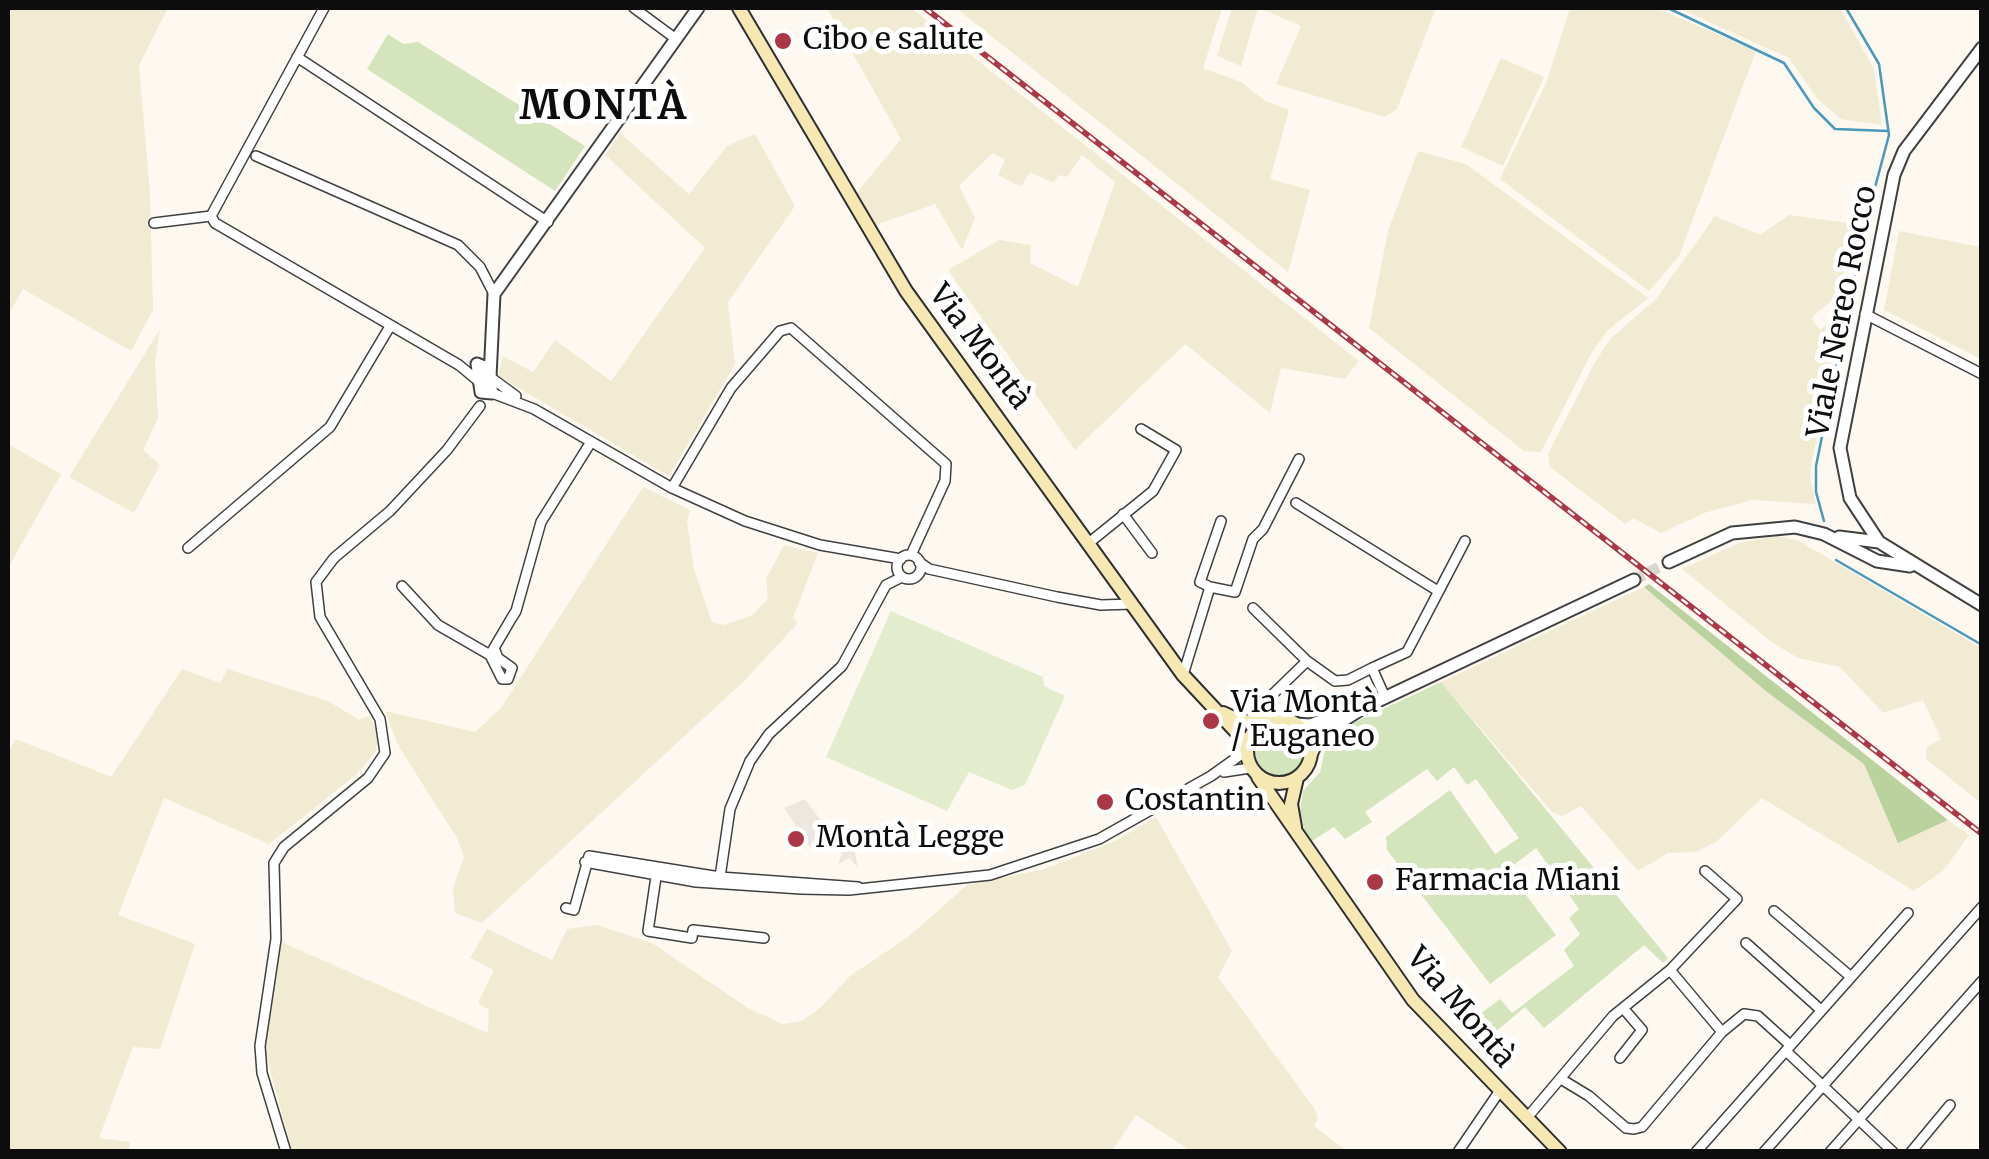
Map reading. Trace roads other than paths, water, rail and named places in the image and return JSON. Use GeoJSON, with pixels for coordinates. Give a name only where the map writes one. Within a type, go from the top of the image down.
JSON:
{"type":"FeatureCollection","features":[{"type":"Feature","properties":{"kind":"main road","name":"Via Montà"},"geometry":{"type":"LineString","coordinates":[[739,8],[906,291],[1183,675],[1240,736],[1254,772],[1413,1000],[1560,1152]]}},
{"type":"Feature","properties":{"kind":"main road","name":"Via Montà"},"geometry":{"type":"LineString","coordinates":[[1203,700],[1240,721],[1286,720],[1296,724]]}},
{"type":"Feature","properties":{"kind":"main road"},"geometry":{"type":"LineString","coordinates":[[1246,750],[1252,734],[1264,722]]}},
{"type":"Feature","properties":{"kind":"main road"},"geometry":{"type":"LineString","coordinates":[[1296,724],[1306,734],[1311,755],[1297,778],[1291,804],[1298,839]]}},
{"type":"Feature","properties":{"kind":"main road"},"geometry":{"type":"LineString","coordinates":[[1254,772],[1274,784],[1297,778]]}},
{"type":"Feature","properties":{"kind":"street"},"geometry":{"type":"LineString","coordinates":[[210,216],[324,8]]}},
{"type":"Feature","properties":{"kind":"street"},"geometry":{"type":"LineString","coordinates":[[634,8],[676,39]]}},
{"type":"Feature","properties":{"kind":"street"},"geometry":{"type":"LineString","coordinates":[[494,294],[698,8]]}},
{"type":"Feature","properties":{"kind":"street","name":"Viale Nereo Rocco"},"geometry":{"type":"LineString","coordinates":[[1982,48],[1904,151],[1894,175],[1840,448],[1855,510],[1879,542],[1982,605]]}},
{"type":"Feature","properties":{"kind":"street"},"geometry":{"type":"LineString","coordinates":[[297,57],[548,222]]}},
{"type":"Feature","properties":{"kind":"street"},"geometry":{"type":"LineString","coordinates":[[256,156],[458,245],[480,267],[494,294],[492,345],[480,406],[448,450],[390,511],[334,558],[316,582],[320,617],[380,719],[385,752],[368,778],[284,847],[272,870],[276,939],[260,1046],[262,1073],[286,1152]]}},
{"type":"Feature","properties":{"kind":"street"},"geometry":{"type":"LineString","coordinates":[[154,224],[210,216]]}},
{"type":"Feature","properties":{"kind":"street"},"geometry":{"type":"LineString","coordinates":[[210,216],[215,223],[389,328],[459,365],[486,387],[534,409],[672,488],[784,535],[1084,602],[1132,604]]}},
{"type":"Feature","properties":{"kind":"street"},"geometry":{"type":"LineString","coordinates":[[1865,314],[1982,374]]}},
{"type":"Feature","properties":{"kind":"street"},"geometry":{"type":"LineString","coordinates":[[188,548],[330,427],[389,328]]}},
{"type":"Feature","properties":{"kind":"street"},"geometry":{"type":"LineString","coordinates":[[672,488],[731,388],[780,331],[791,328],[948,468],[912,578],[899,574],[880,558]]}},
{"type":"Feature","properties":{"kind":"street"},"geometry":{"type":"LineString","coordinates":[[479,364],[492,345]]}},
{"type":"Feature","properties":{"kind":"street"},"geometry":{"type":"LineString","coordinates":[[459,365],[479,364]]}},
{"type":"Feature","properties":{"kind":"street"},"geometry":{"type":"LineString","coordinates":[[479,364],[486,387],[534,409]]}},
{"type":"Feature","properties":{"kind":"street"},"geometry":{"type":"LineString","coordinates":[[1090,542],[1153,491],[1176,450],[1141,429]]}},
{"type":"Feature","properties":{"kind":"street"},"geometry":{"type":"LineString","coordinates":[[402,586],[438,624],[492,652],[516,611],[541,522],[591,442]]}},
{"type":"Feature","properties":{"kind":"street"},"geometry":{"type":"LineString","coordinates":[[1221,521],[1200,582],[1235,592],[1253,538],[1263,528],[1299,459]]}},
{"type":"Feature","properties":{"kind":"street"},"geometry":{"type":"LineString","coordinates":[[1296,503],[1438,591]]}},
{"type":"Feature","properties":{"kind":"street"},"geometry":{"type":"LineString","coordinates":[[1828,534],[1848,528],[1855,510]]}},
{"type":"Feature","properties":{"kind":"street"},"geometry":{"type":"LineString","coordinates":[[1123,514],[1152,553]]}},
{"type":"Feature","properties":{"kind":"street"},"geometry":{"type":"LineString","coordinates":[[1669,562],[1752,528],[1795,527],[1879,542],[1872,552],[1860,554]]}},
{"type":"Feature","properties":{"kind":"street"},"geometry":{"type":"LineString","coordinates":[[1828,534],[1860,554],[1914,566]]}},
{"type":"Feature","properties":{"kind":"street"},"geometry":{"type":"LineString","coordinates":[[1253,608],[1307,661],[1342,681],[1407,652],[1465,541]]}},
{"type":"Feature","properties":{"kind":"street"},"geometry":{"type":"LineString","coordinates":[[720,877],[732,802],[758,747],[842,666],[886,586],[916,564]]}},
{"type":"Feature","properties":{"kind":"street"},"geometry":{"type":"LineString","coordinates":[[1311,755],[1320,735],[1362,708],[1634,580]]}},
{"type":"Feature","properties":{"kind":"street"},"geometry":{"type":"LineString","coordinates":[[1183,675],[1210,587]]}},
{"type":"Feature","properties":{"kind":"street"},"geometry":{"type":"LineString","coordinates":[[1272,695],[1307,661]]}},
{"type":"Feature","properties":{"kind":"street"},"geometry":{"type":"LineString","coordinates":[[1372,668],[1385,696]]}},
{"type":"Feature","properties":{"kind":"street"},"geometry":{"type":"LineString","coordinates":[[1296,724],[1310,725],[1362,708]]}},
{"type":"Feature","properties":{"kind":"street"},"geometry":{"type":"LineString","coordinates":[[585,860],[720,877],[858,886],[980,876],[1034,863],[1099,839],[1212,776],[1246,750]]}},
{"type":"Feature","properties":{"kind":"street"},"geometry":{"type":"LineString","coordinates":[[1212,776],[1254,772]]}},
{"type":"Feature","properties":{"kind":"street"},"geometry":{"type":"LineString","coordinates":[[585,860],[699,883],[849,890],[858,886]]}},
{"type":"Feature","properties":{"kind":"street"},"geometry":{"type":"LineString","coordinates":[[566,908],[574,910],[585,860]]}},
{"type":"Feature","properties":{"kind":"street"},"geometry":{"type":"LineString","coordinates":[[638,866],[656,877]]}},
{"type":"Feature","properties":{"kind":"street"},"geometry":{"type":"LineString","coordinates":[[656,877],[670,870]]}},
{"type":"Feature","properties":{"kind":"street"},"geometry":{"type":"LineString","coordinates":[[1526,1119],[1623,1008],[1670,970],[1737,899],[1705,871]]}},
{"type":"Feature","properties":{"kind":"street"},"geometry":{"type":"LineString","coordinates":[[656,877],[648,931],[692,938],[693,930],[764,938]]}},
{"type":"Feature","properties":{"kind":"street"},"geometry":{"type":"LineString","coordinates":[[699,883],[720,877],[752,888]]}},
{"type":"Feature","properties":{"kind":"street"},"geometry":{"type":"LineString","coordinates":[[1764,1152],[1982,907]]}},
{"type":"Feature","properties":{"kind":"street"},"geometry":{"type":"LineString","coordinates":[[1774,911],[1850,976]]}},
{"type":"Feature","properties":{"kind":"street"},"geometry":{"type":"LineString","coordinates":[[1696,1152],[1908,913]]}},
{"type":"Feature","properties":{"kind":"street"},"geometry":{"type":"LineString","coordinates":[[1746,943],[1821,1010]]}},
{"type":"Feature","properties":{"kind":"street"},"geometry":{"type":"LineString","coordinates":[[1670,970],[1722,1032]]}},
{"type":"Feature","properties":{"kind":"street"},"geometry":{"type":"LineString","coordinates":[[1830,1152],[1982,981]]}},
{"type":"Feature","properties":{"kind":"street"},"geometry":{"type":"LineString","coordinates":[[1620,1058],[1642,1030],[1623,1008]]}},
{"type":"Feature","properties":{"kind":"street"},"geometry":{"type":"LineString","coordinates":[[1560,1080],[1590,1096],[1626,1128],[1642,1127],[1722,1032],[1744,1014],[1758,1016],[1893,1152]]}},
{"type":"Feature","properties":{"kind":"street"},"geometry":{"type":"LineString","coordinates":[[1458,1152],[1500,1092]]}},
{"type":"Feature","properties":{"kind":"street"},"geometry":{"type":"LineString","coordinates":[[1910,1152],[1950,1105]]}},
{"type":"Feature","properties":{"kind":"waterway"},"geometry":{"type":"LineString","coordinates":[[1668,8],[1784,63],[1814,108],[1835,129],[1888,131]]}},
{"type":"Feature","properties":{"kind":"waterway"},"geometry":{"type":"LineString","coordinates":[[1824,521],[1816,492],[1816,466],[1866,221],[1889,135],[1879,64],[1846,8]]}},
{"type":"Feature","properties":{"kind":"waterway"},"geometry":{"type":"LineString","coordinates":[[1836,560],[1982,645]]}},
{"type":"Feature","properties":{"kind":"tunnel"},"geometry":{"type":"LineString","coordinates":[[1634,580],[1669,562]]}},
{"type":"Feature","properties":{"kind":"railway"},"geometry":{"type":"LineString","coordinates":[[925,8],[1982,834]]}},
{"type":"Feature","properties":{"kind":"place","name":"Cibo e salute"},"geometry":{"type":"Point","coordinates":[783,41]}},
{"type":"Feature","properties":{"kind":"place","name":"Via Montà / Euganeo"},"geometry":{"type":"Point","coordinates":[1211,721]}},
{"type":"Feature","properties":{"kind":"place","name":"Costantin"},"geometry":{"type":"Point","coordinates":[1105,802]}},
{"type":"Feature","properties":{"kind":"place","name":"Montà Legge"},"geometry":{"type":"Point","coordinates":[796,839]}},
{"type":"Feature","properties":{"kind":"place","name":"Farmacia Miani"},"geometry":{"type":"Point","coordinates":[1375,882]}},
{"type":"Feature","properties":{"kind":"district","name":"MONTÀ"},"geometry":{"type":"Point","coordinates":[604,108]}}]}
